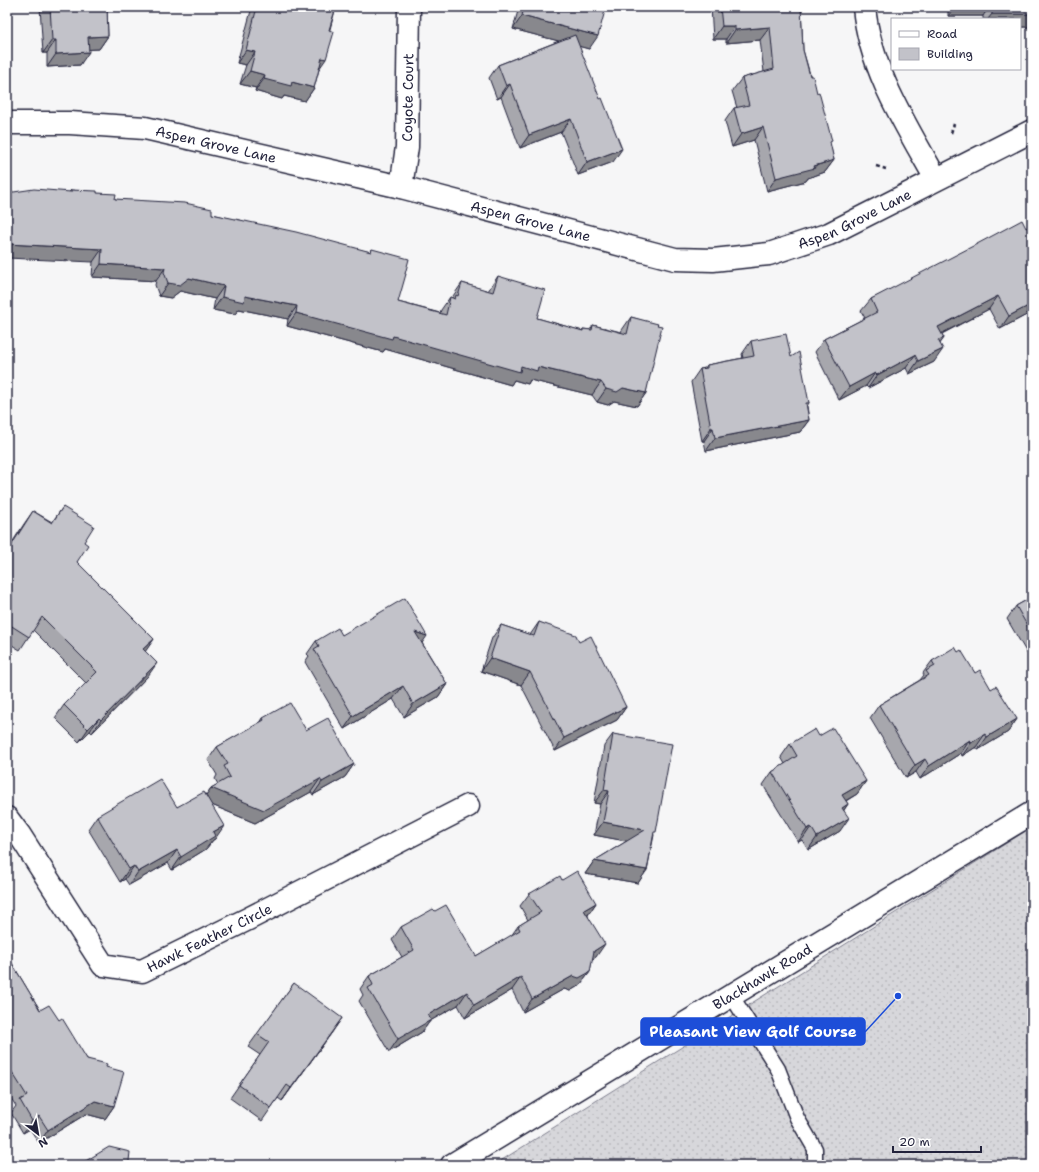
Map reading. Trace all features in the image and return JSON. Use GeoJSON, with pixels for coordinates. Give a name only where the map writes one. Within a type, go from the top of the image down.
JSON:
{"type":"FeatureCollection","features":[{"type":"Feature","properties":{"kind":"street","name":"Coyote Court"},"geometry":{"type":"LineString","coordinates":[[401,187],[407,147],[409,7]]}},
{"type":"Feature","properties":{"kind":"street"},"geometry":{"type":"LineString","coordinates":[[864,7],[866,27],[889,94],[936,179]]}},
{"type":"Feature","properties":{"kind":"street","name":"Aspen Grove Lane"},"geometry":{"type":"LineString","coordinates":[[7,123],[70,123],[145,128],[401,187],[675,259],[713,260],[769,254],[829,234],[1032,131]]}},
{"type":"Feature","properties":{"kind":"street","name":"Hawk Feather Circle"},"geometry":{"type":"LineString","coordinates":[[7,818],[19,834],[103,965],[142,971],[248,919],[468,806]]}},
{"type":"Feature","properties":{"kind":"street","name":"Blackhawk Road"},"geometry":{"type":"LineString","coordinates":[[452,1165],[1032,812]]}},
{"type":"Feature","properties":{"kind":"lane"},"geometry":{"type":"LineString","coordinates":[[731,995],[778,1068],[797,1118],[815,1149],[815,1165]]}},
{"type":"Feature","properties":{"kind":"path"},"geometry":{"type":"LineString","coordinates":[[951,133],[954,124]]}},
{"type":"Feature","properties":{"kind":"path"},"geometry":{"type":"LineString","coordinates":[[876,166],[886,169]]}},
{"type":"Feature","properties":{"kind":"shaded area"},"geometry":{"type":"Polygon","coordinates":[[[1032,827],[1032,1165],[494,1165],[1032,827]]]}},
{"type":"Feature","properties":{"kind":"building"},"geometry":{"type":"Polygon","coordinates":[[[50,7],[107,7],[108,36],[88,37],[89,52],[56,54],[56,40],[52,40],[50,7]]]}},
{"type":"Feature","properties":{"kind":"building"},"geometry":{"type":"Polygon","coordinates":[[[257,7],[336,7],[329,30],[334,32],[326,59],[322,58],[314,88],[292,82],[291,86],[264,79],[265,75],[250,71],[255,52],[246,50],[257,7]]]}},
{"type":"Feature","properties":{"kind":"building"},"geometry":{"type":"Polygon","coordinates":[[[524,7],[606,7],[598,36],[522,16],[524,7]]]}},
{"type":"Feature","properties":{"kind":"building"},"geometry":{"type":"Polygon","coordinates":[[[720,7],[801,7],[803,50],[810,76],[813,76],[817,93],[819,92],[832,141],[830,142],[834,160],[814,166],[815,168],[776,178],[763,127],[741,134],[734,108],[749,105],[742,78],[774,69],[770,27],[735,30],[735,26],[722,26],[720,7]]]}},
{"type":"Feature","properties":{"kind":"building"},"geometry":{"type":"Polygon","coordinates":[[[992,7],[1032,7],[1032,14],[992,14],[992,7]]]}},
{"type":"Feature","properties":{"kind":"building"},"geometry":{"type":"Polygon","coordinates":[[[575,35],[600,99],[602,98],[622,149],[587,162],[571,119],[529,135],[510,84],[506,86],[498,65],[575,35]]]}},
{"type":"Feature","properties":{"kind":"building"},"geometry":{"type":"Polygon","coordinates":[[[34,189],[71,192],[71,190],[97,191],[97,193],[116,194],[115,199],[185,203],[212,209],[212,214],[296,232],[371,252],[372,249],[409,259],[398,302],[446,315],[450,297],[455,299],[456,295],[458,296],[462,283],[493,292],[498,276],[545,290],[537,318],[583,331],[583,329],[592,330],[593,325],[627,334],[631,317],[658,324],[657,325],[662,326],[646,393],[623,388],[617,392],[606,389],[601,382],[538,367],[537,371],[521,366],[520,372],[393,336],[392,339],[296,313],[297,306],[245,296],[244,302],[222,297],[224,286],[189,278],[180,285],[168,283],[164,272],[165,268],[101,264],[102,249],[7,244],[7,193],[34,189]]]}},
{"type":"Feature","properties":{"kind":"building"},"geometry":{"type":"Polygon","coordinates":[[[1022,220],[1026,228],[1029,226],[1032,232],[1032,304],[1009,316],[998,296],[938,327],[944,338],[938,340],[943,349],[918,361],[915,355],[877,375],[875,373],[849,387],[824,339],[877,312],[871,299],[1022,220]]]}},
{"type":"Feature","properties":{"kind":"building"},"geometry":{"type":"Polygon","coordinates":[[[786,334],[791,357],[799,352],[809,403],[806,403],[809,420],[715,438],[713,428],[711,428],[700,369],[707,368],[707,365],[754,356],[751,341],[786,334]]]}},
{"type":"Feature","properties":{"kind":"building"},"geometry":{"type":"Polygon","coordinates":[[[63,507],[94,526],[84,542],[88,545],[77,562],[154,639],[143,649],[157,663],[101,720],[99,718],[88,729],[64,705],[97,672],[42,617],[29,637],[7,623],[7,548],[9,549],[33,511],[52,523],[63,507]]]}},
{"type":"Feature","properties":{"kind":"building"},"geometry":{"type":"Polygon","coordinates":[[[1032,597],[1032,634],[1016,606],[1032,597]]]}},
{"type":"Feature","properties":{"kind":"building"},"geometry":{"type":"Polygon","coordinates":[[[405,598],[427,636],[415,632],[447,684],[413,704],[403,686],[353,716],[314,649],[319,646],[316,641],[338,628],[342,635],[405,598]]]}},
{"type":"Feature","properties":{"kind":"building"},"geometry":{"type":"Polygon","coordinates":[[[539,622],[576,635],[579,642],[591,636],[626,707],[564,738],[530,672],[490,658],[501,625],[534,636],[539,622]]]}},
{"type":"Feature","properties":{"kind":"building"},"geometry":{"type":"Polygon","coordinates":[[[955,647],[958,652],[961,650],[975,673],[980,670],[991,689],[996,686],[1017,719],[987,737],[985,734],[971,743],[970,740],[929,766],[925,759],[915,765],[879,705],[929,675],[926,671],[935,666],[932,661],[955,647]]]}},
{"type":"Feature","properties":{"kind":"building"},"geometry":{"type":"Polygon","coordinates":[[[290,703],[306,730],[328,718],[354,764],[322,782],[320,779],[264,810],[211,788],[230,777],[224,766],[228,764],[217,747],[290,703]]]}},
{"type":"Feature","properties":{"kind":"building"},"geometry":{"type":"Polygon","coordinates":[[[833,728],[866,781],[842,795],[848,804],[842,808],[849,818],[817,837],[811,827],[807,829],[772,772],[797,756],[790,744],[815,729],[819,736],[833,728]]]}},
{"type":"Feature","properties":{"kind":"building"},"geometry":{"type":"Polygon","coordinates":[[[613,734],[672,744],[656,832],[654,832],[647,870],[594,861],[645,830],[603,822],[609,791],[604,790],[613,734]]]}},
{"type":"Feature","properties":{"kind":"building"},"geometry":{"type":"Polygon","coordinates":[[[160,779],[177,807],[204,792],[224,826],[213,832],[215,836],[181,857],[177,850],[138,872],[134,866],[129,869],[97,816],[160,779]]]}},
{"type":"Feature","properties":{"kind":"building"},"geometry":{"type":"Polygon","coordinates":[[[577,871],[596,903],[584,910],[605,944],[594,951],[590,972],[579,978],[573,976],[532,999],[521,977],[474,1005],[467,992],[428,1015],[431,1020],[398,1039],[368,988],[373,985],[369,976],[414,950],[401,927],[433,909],[435,911],[446,905],[476,956],[520,930],[518,926],[541,912],[529,894],[560,876],[562,880],[577,871]]]}},
{"type":"Feature","properties":{"kind":"building"},"geometry":{"type":"Polygon","coordinates":[[[7,955],[40,1010],[49,1005],[59,1020],[62,1018],[87,1059],[107,1064],[106,1067],[124,1072],[114,1106],[95,1101],[48,1130],[39,1116],[32,1121],[20,1100],[27,1096],[7,1064],[7,955]]]}},
{"type":"Feature","properties":{"kind":"building"},"geometry":{"type":"Polygon","coordinates":[[[294,983],[342,1018],[291,1088],[287,1085],[271,1108],[239,1085],[269,1042],[257,1034],[294,983]]]}},
{"type":"Feature","properties":{"kind":"building"},"geometry":{"type":"Polygon","coordinates":[[[109,1147],[130,1152],[129,1161],[131,1165],[79,1165],[109,1147]]]}},
{"type":"Feature","properties":{"kind":"place","name":"Pleasant View Golf Course"},"geometry":{"type":"Point","coordinates":[898,996]}}]}
